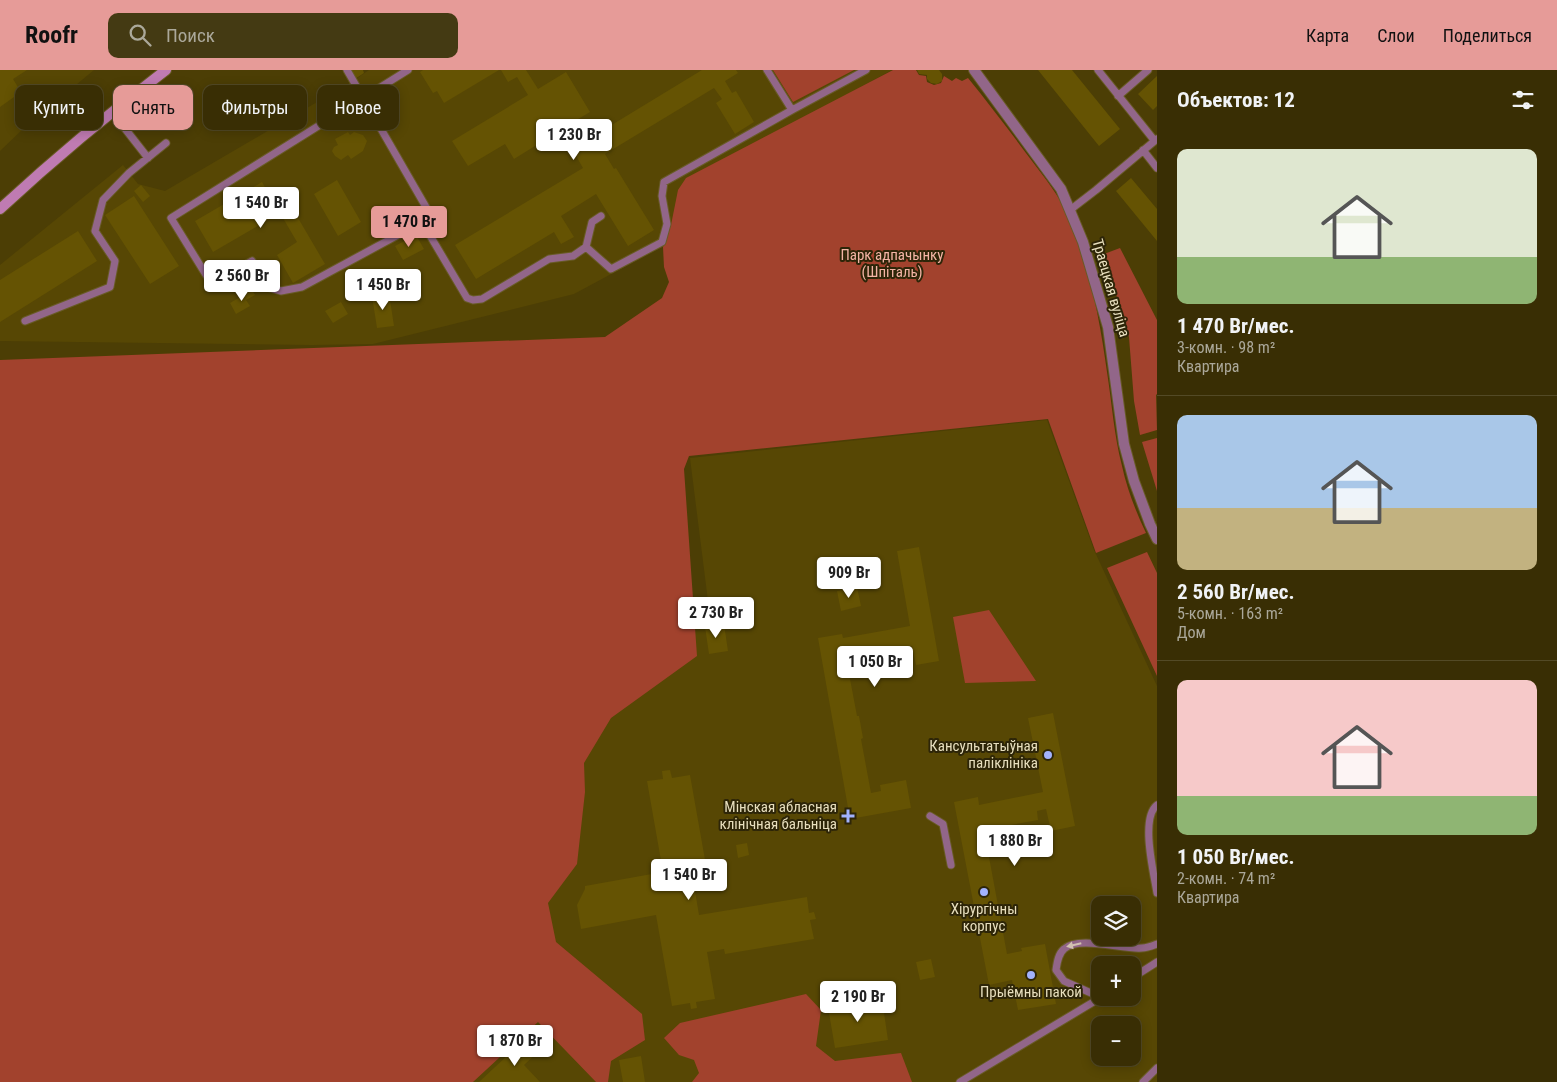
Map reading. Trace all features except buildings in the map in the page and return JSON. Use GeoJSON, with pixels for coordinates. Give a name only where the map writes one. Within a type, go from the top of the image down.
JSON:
{"type":"FeatureCollection","features":[{"type":"Feature","properties":{"kind":"main road"},"geometry":{"type":"LineString","coordinates":[[0,209],[44,168],[166,70]]}},
{"type":"Feature","properties":{"kind":"street","name":"Траецкая вуліца"},"geometry":{"type":"LineString","coordinates":[[974,70],[1061,189],[1083,242],[1105,313],[1124,444],[1137,489],[1157,539]]}},
{"type":"Feature","properties":{"kind":"lane"},"geometry":{"type":"LineString","coordinates":[[347,70],[356,85]]}},
{"type":"Feature","properties":{"kind":"lane"},"geometry":{"type":"LineString","coordinates":[[384,85],[408,70]]}},
{"type":"Feature","properties":{"kind":"lane"},"geometry":{"type":"LineString","coordinates":[[767,70],[792,110]]}},
{"type":"Feature","properties":{"kind":"lane"},"geometry":{"type":"LineString","coordinates":[[586,247],[611,269],[662,242],[667,224],[662,196],[664,182],[866,70]]}},
{"type":"Feature","properties":{"kind":"lane"},"geometry":{"type":"LineString","coordinates":[[1070,210],[1156,139],[1098,70]]}},
{"type":"Feature","properties":{"kind":"lane"},"geometry":{"type":"LineString","coordinates":[[1118,96],[1140,73],[1148,70]]}},
{"type":"Feature","properties":{"kind":"lane"},"geometry":{"type":"LineString","coordinates":[[112,112],[148,158]]}},
{"type":"Feature","properties":{"kind":"lane"},"geometry":{"type":"LineString","coordinates":[[317,127],[171,218],[212,283],[252,261],[270,288],[281,292],[302,287],[422,222],[430,214],[381,130]]}},
{"type":"Feature","properties":{"kind":"lane"},"geometry":{"type":"LineString","coordinates":[[25,321],[110,286],[115,262],[95,230],[103,200],[129,173],[166,144]]}},
{"type":"Feature","properties":{"kind":"lane"},"geometry":{"type":"LineString","coordinates":[[1143,150],[1157,168]]}},
{"type":"Feature","properties":{"kind":"lane"},"geometry":{"type":"LineString","coordinates":[[422,222],[467,298],[482,300],[548,259],[573,256],[586,247],[592,222],[601,216]]}},
{"type":"Feature","properties":{"kind":"lane"},"geometry":{"type":"LineString","coordinates":[[1157,805],[1153,808],[1150,816],[1148,832],[1157,893]]}},
{"type":"Feature","properties":{"kind":"lane"},"geometry":{"type":"LineString","coordinates":[[930,816],[943,824],[951,865]]}},
{"type":"Feature","properties":{"kind":"lane"},"geometry":{"type":"LineString","coordinates":[[1091,994],[1064,981],[1056,970],[1058,959],[1064,948],[1077,943],[1141,948],[1157,944]]}},
{"type":"Feature","properties":{"kind":"lane"},"geometry":{"type":"LineString","coordinates":[[1141,972],[1157,962]]}},
{"type":"Feature","properties":{"kind":"lane"},"geometry":{"type":"LineString","coordinates":[[960,1082],[1091,1002]]}},
{"type":"Feature","properties":{"kind":"lane"},"geometry":{"type":"LineString","coordinates":[[1143,1082],[1157,1068]]}},
{"type":"Feature","properties":{"kind":"shaded area"},"geometry":{"type":"Polygon","coordinates":[[[0,70],[94,70],[76,85],[15,85],[15,130],[22,130],[0,151],[0,70]]]}},
{"type":"Feature","properties":{"kind":"shaded area"},"geometry":{"type":"Polygon","coordinates":[[[369,70],[892,70],[707,171],[680,237],[574,294],[373,344],[0,341],[0,265],[123,165],[138,184],[165,191],[269,130],[307,130],[307,108],[317,102],[317,130],[399,130],[399,85],[346,85],[369,70]]]}},
{"type":"Feature","properties":{"kind":"shaded area","name":"Мінская абласная клінічная бальніца"},"geometry":{"type":"Polygon","coordinates":[[[1047,420],[1094,550],[1157,686],[1157,1082],[422,1082],[578,727],[710,617],[690,458],[1047,420]]]}},
{"type":"Feature","properties":{"kind":"green space"},"geometry":{"type":"Polygon","coordinates":[[[773,70],[854,70],[793,102],[773,70]]]}},
{"type":"Feature","properties":{"kind":"green space","name":"Парк адпачынку (Шпіталь)"},"geometry":{"type":"Polygon","coordinates":[[[893,70],[916,70],[919,75],[926,76],[927,82],[934,85],[941,83],[944,76],[952,81],[956,78],[962,81],[968,78],[1042,174],[1068,215],[1082,252],[1093,292],[1117,443],[1124,475],[1146,533],[1096,553],[1048,419],[689,456],[684,469],[697,656],[611,718],[584,763],[585,792],[577,864],[548,903],[556,942],[642,1014],[645,1040],[611,1061],[608,1082],[596,1082],[538,1022],[473,1082],[0,1082],[0,360],[605,337],[662,298],[669,282],[664,267],[663,247],[671,225],[678,190],[686,178],[893,70]]]}},
{"type":"Feature","properties":{"kind":"green space"},"geometry":{"type":"Polygon","coordinates":[[[1120,248],[1157,320],[1157,430],[1140,435],[1134,401],[1129,337],[1104,254],[1120,248]]]}},
{"type":"Feature","properties":{"kind":"green space"},"geometry":{"type":"Polygon","coordinates":[[[1157,438],[1157,491],[1142,442],[1157,438]]]}},
{"type":"Feature","properties":{"kind":"green space"},"geometry":{"type":"Polygon","coordinates":[[[1147,552],[1157,573],[1157,676],[1107,568],[1147,552]]]}},
{"type":"Feature","properties":{"kind":"green space"},"geometry":{"type":"Polygon","coordinates":[[[989,610],[1036,681],[965,683],[953,617],[989,610]]]}},
{"type":"Feature","properties":{"kind":"green space"},"geometry":{"type":"Polygon","coordinates":[[[806,994],[821,1010],[816,1046],[835,1061],[901,1053],[912,1082],[692,1082],[699,1073],[694,1060],[679,1055],[664,1038],[680,1023],[806,994]]]}},
{"type":"Feature","properties":{"kind":"place","name":"Кансультатыўная паліклініка"},"geometry":{"type":"Point","coordinates":[1048,755]}},
{"type":"Feature","properties":{"kind":"place","name":"Мінская абласная клінічная бальніца"},"geometry":{"type":"Point","coordinates":[848,816]}},
{"type":"Feature","properties":{"kind":"place","name":"Хірургічны корпус"},"geometry":{"type":"Point","coordinates":[984,892]}},
{"type":"Feature","properties":{"kind":"place","name":"Прыёмны пакой"},"geometry":{"type":"Point","coordinates":[1031,975]}}]}
